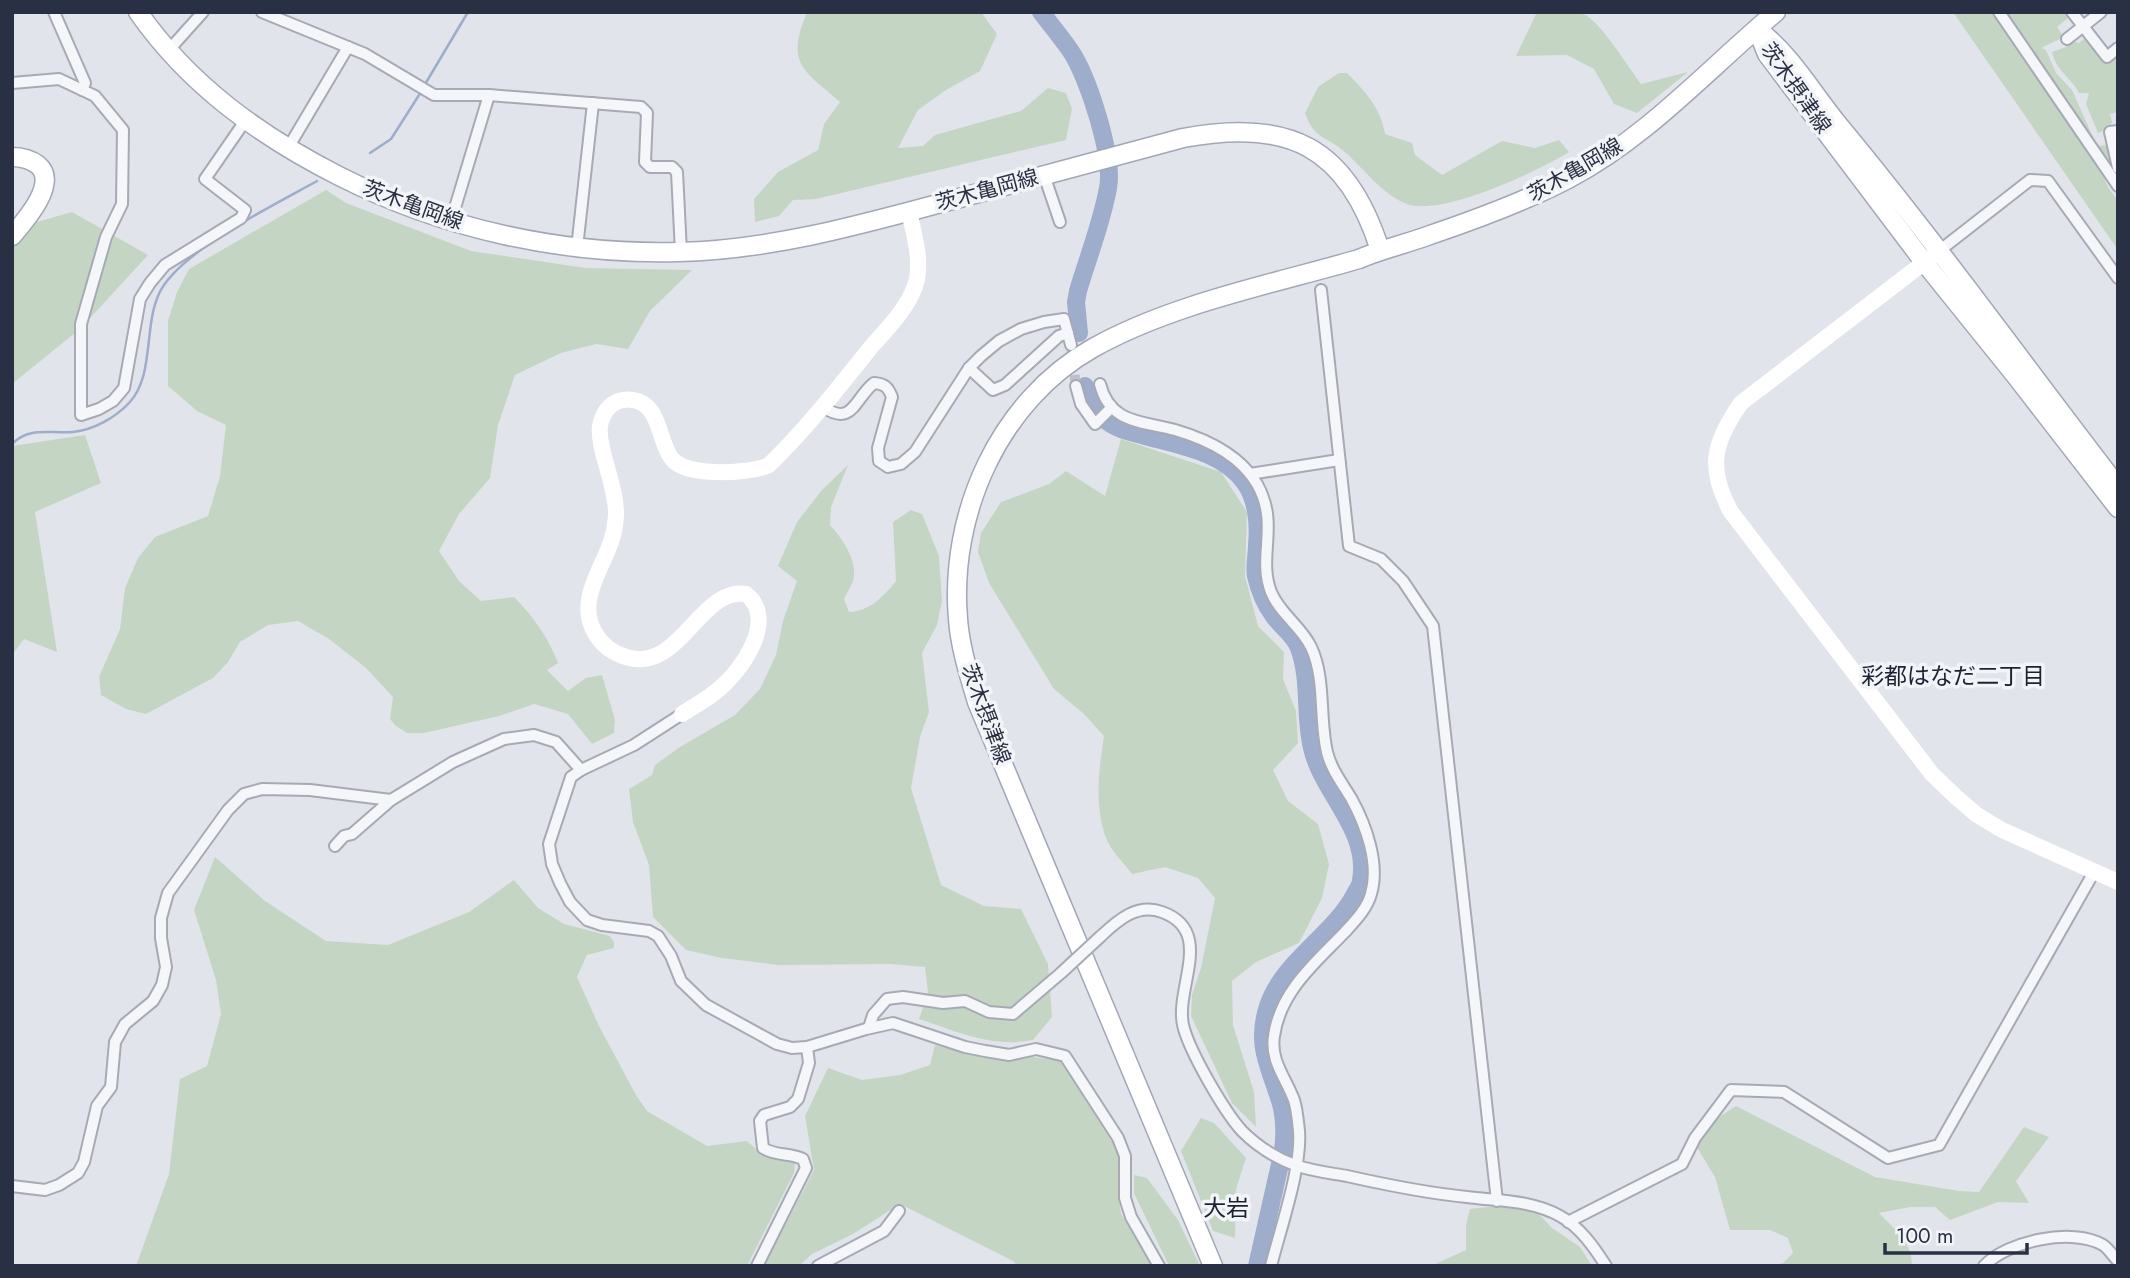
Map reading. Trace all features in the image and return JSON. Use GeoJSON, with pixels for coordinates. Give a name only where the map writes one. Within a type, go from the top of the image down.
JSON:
{"type":"FeatureCollection","features":[{"type":"Feature","properties":{"kind":"main road","name":"茨木亀岡線"},"geometry":{"type":"LineString","coordinates":[[138,12],[168,51],[200,83],[245,121],[288,148],[384,197],[451,221],[506,236],[577,248],[624,252],[681,252],[766,244],[811,236],[1182,138],[1227,131],[1266,133],[1311,149],[1328,160],[1348,180],[1368,214],[1380,250],[1486,215],[1570,178],[1649,124],[1776,12]]}},
{"type":"Feature","properties":{"kind":"main road","name":"茨木摂津線"},"geometry":{"type":"LineString","coordinates":[[1757,29],[1775,42],[2115,477]]}},
{"type":"Feature","properties":{"kind":"main road","name":"茨木摂津線"},"geometry":{"type":"LineString","coordinates":[[1757,29],[1767,54],[1924,262],[2118,508]]}},
{"type":"Feature","properties":{"kind":"main road"},"geometry":{"type":"LineString","coordinates":[[12,158],[29,159],[41,168],[45,177],[43,192],[12,236]]}},
{"type":"Feature","properties":{"kind":"main road","name":"茨木摂津線"},"geometry":{"type":"LineString","coordinates":[[1213,1264],[977,702],[967,671],[958,621],[959,554],[976,487],[996,446],[1033,397],[1067,366],[1091,349],[1153,320],[1359,259],[1380,250]]}},
{"type":"Feature","properties":{"kind":"street"},"geometry":{"type":"LineString","coordinates":[[54,12],[85,83],[82,90]]}},
{"type":"Feature","properties":{"kind":"street"},"geometry":{"type":"LineString","coordinates":[[168,51],[203,12]]}},
{"type":"Feature","properties":{"kind":"street"},"geometry":{"type":"LineString","coordinates":[[262,12],[365,54],[434,95],[489,95],[641,107],[647,113],[645,162],[650,167],[672,167],[677,172],[681,252]]}},
{"type":"Feature","properties":{"kind":"street"},"geometry":{"type":"LineString","coordinates":[[1999,12],[2118,186]]}},
{"type":"Feature","properties":{"kind":"street"},"geometry":{"type":"LineString","coordinates":[[2072,12],[2107,57],[2118,48]]}},
{"type":"Feature","properties":{"kind":"street"},"geometry":{"type":"LineString","coordinates":[[2067,39],[2101,12]]}},
{"type":"Feature","properties":{"kind":"street"},"geometry":{"type":"LineString","coordinates":[[288,148],[348,47]]}},
{"type":"Feature","properties":{"kind":"street"},"geometry":{"type":"LineString","coordinates":[[12,83],[59,79],[95,96],[123,130],[122,204],[106,237],[81,324],[81,415],[113,401],[124,388],[140,299],[164,265],[241,218],[246,210],[205,179],[245,121]]}},
{"type":"Feature","properties":{"kind":"street"},"geometry":{"type":"LineString","coordinates":[[451,221],[489,95]]}},
{"type":"Feature","properties":{"kind":"street"},"geometry":{"type":"LineString","coordinates":[[577,248],[593,103]]}},
{"type":"Feature","properties":{"kind":"street"},"geometry":{"type":"LineString","coordinates":[[2117,126],[2110,132],[2118,168]]}},
{"type":"Feature","properties":{"kind":"street"},"geometry":{"type":"LineString","coordinates":[[1044,175],[1060,222]]}},
{"type":"Feature","properties":{"kind":"street"},"geometry":{"type":"LineString","coordinates":[[2118,278],[2048,181],[2030,180],[1741,403],[1723,429],[1716,454],[1716,475],[1731,512],[1932,774],[1977,815],[2002,830],[2118,882]]}},
{"type":"Feature","properties":{"kind":"street"},"geometry":{"type":"LineString","coordinates":[[909,212],[918,263],[916,285],[901,312],[823,407],[769,465],[741,473],[679,466],[667,451],[657,421],[639,401],[626,399],[614,403],[606,411],[600,427],[616,505],[616,526],[610,550],[590,594],[590,623],[596,636],[617,654],[630,659],[642,659],[658,655],[673,646],[722,598],[736,593],[746,594],[757,608],[759,616],[756,635],[738,670],[718,690],[635,744],[571,777],[549,845],[552,864],[570,902],[587,919],[602,925],[649,931],[659,936],[681,981],[706,1005],[777,1044],[792,1048],[807,1046],[894,1023],[985,1051],[1009,1055],[1036,1049],[1065,1056],[1118,1138],[1125,1156],[1125,1198],[1131,1217],[1159,1266]]}},
{"type":"Feature","properties":{"kind":"street"},"geometry":{"type":"LineString","coordinates":[[1321,290],[1349,545],[1381,559],[1403,581],[1433,626],[1497,1200]]}},
{"type":"Feature","properties":{"kind":"street"},"geometry":{"type":"LineString","coordinates":[[823,407],[835,415],[845,414],[852,411],[866,389],[874,383],[883,384],[892,397],[878,448],[880,461],[888,467],[901,464],[915,452],[969,368],[999,341],[1021,329],[1064,319],[1071,345]]}},
{"type":"Feature","properties":{"kind":"street"},"geometry":{"type":"LineString","coordinates":[[969,368],[993,390],[1005,385],[1059,336],[1068,333]]}},
{"type":"Feature","properties":{"kind":"street"},"geometry":{"type":"LineString","coordinates":[[1100,384],[1110,409],[1125,418],[1177,431],[1224,451],[1250,474],[1264,499],[1268,513],[1268,583],[1277,603],[1304,634],[1312,649],[1318,671],[1330,765],[1361,819],[1373,863],[1371,895],[1366,906],[1355,922],[1302,977],[1286,998],[1277,1018],[1273,1040],[1276,1065],[1294,1100],[1299,1133],[1271,1266]]}},
{"type":"Feature","properties":{"kind":"street"},"geometry":{"type":"LineString","coordinates":[[1076,386],[1077,396],[1095,424],[1110,409]]}},
{"type":"Feature","properties":{"kind":"street"},"geometry":{"type":"LineString","coordinates":[[1250,474],[1339,460]]}},
{"type":"Feature","properties":{"kind":"street"},"geometry":{"type":"LineString","coordinates":[[335,846],[391,800],[453,762],[504,738],[534,735],[556,742],[581,770]]}},
{"type":"Feature","properties":{"kind":"street"},"geometry":{"type":"LineString","coordinates":[[12,1186],[45,1190],[78,1173],[84,1162],[97,1106],[111,1087],[115,1041],[125,1024],[153,1001],[162,985],[166,967],[160,938],[161,918],[168,893],[228,810],[244,794],[262,789],[310,790],[391,800]]}},
{"type":"Feature","properties":{"kind":"street"},"geometry":{"type":"LineString","coordinates":[[1568,1222],[1682,1164],[1695,1138],[1731,1090],[1784,1092],[1888,1158],[1939,1145],[2094,872]]}},
{"type":"Feature","properties":{"kind":"street"},"geometry":{"type":"LineString","coordinates":[[869,1028],[873,1015],[887,999],[903,997],[943,1003],[965,1001],[989,1012],[1013,1014],[1121,918],[1145,910],[1168,915],[1185,930],[1191,947],[1181,1007],[1186,1034],[1224,1108],[1243,1132],[1263,1149],[1293,1164],[1427,1193],[1533,1205],[1568,1222],[1593,1245],[1606,1266]]}},
{"type":"Feature","properties":{"kind":"street"},"geometry":{"type":"LineString","coordinates":[[757,1266],[806,1168],[803,1159],[794,1155],[770,1153],[763,1148],[760,1121],[764,1115],[790,1107],[798,1099],[809,1063],[807,1046]]}},
{"type":"Feature","properties":{"kind":"street"},"geometry":{"type":"LineString","coordinates":[[818,1266],[884,1231],[899,1211]]}},
{"type":"Feature","properties":{"kind":"street"},"geometry":{"type":"LineString","coordinates":[[1984,1266],[1990,1259],[2028,1242],[2078,1236],[2104,1245],[2118,1261]]}},
{"type":"Feature","properties":{"kind":"green space"},"geometry":{"type":"Polygon","coordinates":[[[1570,11],[1588,17],[1604,33],[1641,84],[1688,72],[1637,113],[1614,104],[1594,69],[1567,55],[1516,56],[1537,12],[1570,11]]]}},
{"type":"Feature","properties":{"kind":"green space"},"geometry":{"type":"Polygon","coordinates":[[[807,12],[981,12],[997,34],[980,71],[918,110],[898,148],[923,146],[935,135],[1021,111],[1048,88],[1066,93],[1072,109],[1066,140],[816,199],[793,200],[779,216],[755,222],[754,199],[778,172],[818,150],[824,124],[840,102],[808,73],[798,55],[798,44],[807,12]]]}},
{"type":"Feature","properties":{"kind":"green space"},"geometry":{"type":"Polygon","coordinates":[[[1953,12],[1994,12],[2101,171],[2118,201],[2118,250],[1953,12]]]}},
{"type":"Feature","properties":{"kind":"green space"},"geometry":{"type":"Polygon","coordinates":[[[2008,12],[2064,12],[2069,17],[2057,27],[2064,37],[2041,48],[2046,50],[2056,73],[2072,90],[2097,146],[2108,145],[2116,178],[2010,19],[2008,12]]]}},
{"type":"Feature","properties":{"kind":"green space"},"geometry":{"type":"Polygon","coordinates":[[[2084,39],[2089,45],[2118,53],[2118,112],[2110,114],[2110,128],[2098,133],[2086,104],[2089,93],[2079,93],[2057,64],[2052,52],[2066,47],[2071,41],[2079,43],[2084,39]]]}},
{"type":"Feature","properties":{"kind":"green space"},"geometry":{"type":"Polygon","coordinates":[[[1339,73],[1347,73],[1366,93],[1380,116],[1385,134],[1412,143],[1415,155],[1442,175],[1502,141],[1535,148],[1559,140],[1569,152],[1490,190],[1443,204],[1407,204],[1382,188],[1339,147],[1317,133],[1309,122],[1305,113],[1318,87],[1339,73]]]}},
{"type":"Feature","properties":{"kind":"green space"},"geometry":{"type":"Polygon","coordinates":[[[326,190],[346,203],[471,251],[586,268],[692,270],[650,311],[628,349],[596,344],[561,353],[515,375],[498,425],[490,478],[459,514],[439,551],[459,581],[481,601],[514,597],[521,604],[545,636],[558,663],[547,670],[568,691],[586,678],[602,675],[615,720],[614,733],[592,744],[568,714],[534,704],[499,716],[424,733],[407,733],[390,719],[393,697],[366,668],[329,639],[298,621],[268,625],[240,642],[228,662],[213,678],[146,714],[126,709],[101,695],[99,677],[120,629],[125,588],[138,558],[155,537],[208,516],[220,476],[226,425],[197,411],[168,386],[168,321],[177,292],[189,269],[326,190]]]}},
{"type":"Feature","properties":{"kind":"green space"},"geometry":{"type":"Polygon","coordinates":[[[72,212],[148,255],[81,328],[12,384],[12,229],[72,212]]]}},
{"type":"Feature","properties":{"kind":"green space"},"geometry":{"type":"Polygon","coordinates":[[[85,435],[101,483],[35,512],[57,652],[24,639],[12,655],[12,446],[85,435]]]}},
{"type":"Feature","properties":{"kind":"green space"},"geometry":{"type":"Polygon","coordinates":[[[1121,439],[1221,472],[1247,512],[1245,576],[1258,626],[1284,652],[1283,679],[1296,711],[1298,743],[1273,770],[1288,801],[1318,824],[1329,864],[1322,898],[1299,943],[1256,962],[1232,981],[1233,1025],[1254,1092],[1256,1127],[1232,1103],[1191,1016],[1192,995],[1201,968],[1215,898],[1198,878],[1165,867],[1132,874],[1111,848],[1102,826],[1099,800],[1104,736],[1084,714],[1054,689],[989,583],[978,552],[981,533],[1001,502],[1049,484],[1066,471],[1105,496],[1121,439]]]}},
{"type":"Feature","properties":{"kind":"green space"},"geometry":{"type":"Polygon","coordinates":[[[848,465],[831,507],[830,525],[843,542],[853,563],[853,580],[844,599],[849,612],[870,606],[896,581],[893,522],[911,510],[922,514],[939,556],[942,601],[937,625],[922,653],[929,712],[920,737],[911,788],[941,885],[984,906],[1021,909],[1048,964],[1052,1017],[1033,1040],[989,1040],[919,1019],[928,992],[925,967],[890,964],[778,965],[722,958],[686,950],[653,917],[649,865],[633,822],[629,789],[652,775],[655,765],[680,747],[735,715],[760,689],[776,655],[783,621],[797,581],[778,566],[797,522],[822,490],[848,465]]]}},
{"type":"Feature","properties":{"kind":"green space"},"geometry":{"type":"Polygon","coordinates":[[[215,857],[265,901],[326,941],[388,945],[469,912],[514,880],[538,908],[564,924],[610,936],[614,948],[587,955],[577,977],[599,1026],[647,1111],[707,1146],[747,1141],[766,1158],[790,1159],[795,1163],[794,1173],[747,1266],[136,1266],[169,1174],[180,1079],[207,1066],[221,1014],[216,980],[194,910],[215,857]]]}},
{"type":"Feature","properties":{"kind":"green space"},"geometry":{"type":"Polygon","coordinates":[[[935,1045],[1010,1062],[1027,1056],[1060,1061],[1120,1154],[1118,1192],[1121,1214],[1152,1266],[1017,1266],[1013,1261],[900,1204],[853,1234],[812,1254],[799,1266],[764,1266],[814,1170],[805,1116],[828,1068],[862,1080],[900,1075],[930,1065],[935,1045]]]}},
{"type":"Feature","properties":{"kind":"green space"},"geometry":{"type":"Polygon","coordinates":[[[1736,1106],[1875,1177],[1959,1191],[1979,1192],[2024,1127],[2049,1137],[2016,1181],[2029,1203],[1998,1202],[1950,1220],[1935,1207],[1910,1207],[1879,1213],[1906,1243],[1912,1266],[1771,1266],[1783,1263],[1793,1253],[1788,1238],[1770,1230],[1730,1230],[1715,1177],[1690,1136],[1736,1106]]]}},
{"type":"Feature","properties":{"kind":"green space"},"geometry":{"type":"Polygon","coordinates":[[[1201,1118],[1214,1123],[1246,1158],[1236,1189],[1235,1238],[1213,1231],[1181,1151],[1201,1118]]]}},
{"type":"Feature","properties":{"kind":"green space"},"geometry":{"type":"Polygon","coordinates":[[[1134,1175],[1147,1178],[1178,1220],[1200,1266],[1169,1266],[1134,1193],[1134,1175]]]}},
{"type":"Feature","properties":{"kind":"green space"},"geometry":{"type":"Polygon","coordinates":[[[1515,1204],[1538,1213],[1552,1228],[1580,1247],[1592,1266],[1431,1266],[1466,1250],[1466,1225],[1470,1209],[1515,1204]]]}},
{"type":"Feature","properties":{"kind":"waterway"},"geometry":{"type":"LineString","coordinates":[[424,86],[468,12]]}},
{"type":"Feature","properties":{"kind":"waterway"},"geometry":{"type":"LineString","coordinates":[[1041,12],[1077,62],[1092,97],[1107,157],[1108,188],[1076,302],[1079,333]]}},
{"type":"Feature","properties":{"kind":"waterway"},"geometry":{"type":"LineString","coordinates":[[370,153],[391,139],[421,92]]}},
{"type":"Feature","properties":{"kind":"waterway"},"geometry":{"type":"LineString","coordinates":[[12,444],[33,433],[88,429],[110,418],[129,403],[142,380],[154,309],[168,280],[184,263],[229,231],[317,181]]}},
{"type":"Feature","properties":{"kind":"waterway"},"geometry":{"type":"LineString","coordinates":[[1085,386],[1097,411],[1111,424],[1212,456],[1236,472],[1245,483],[1255,505],[1258,537],[1255,569],[1259,586],[1270,611],[1299,648],[1305,673],[1308,723],[1317,765],[1359,845],[1362,862],[1359,887],[1346,909],[1285,975],[1275,990],[1264,1020],[1264,1045],[1281,1104],[1284,1133],[1283,1151],[1257,1266]]}},
{"type":"Feature","properties":{"kind":"tunnel"},"geometry":{"type":"LineString","coordinates":[[1071,345],[1076,386]]}},
{"type":"Feature","properties":{"kind":"district","name":"彩都はなだ二丁目"},"geometry":{"type":"Point","coordinates":[1953,676]}},
{"type":"Feature","properties":{"kind":"district","name":"大岩"},"geometry":{"type":"Point","coordinates":[1226,1208]}}]}
